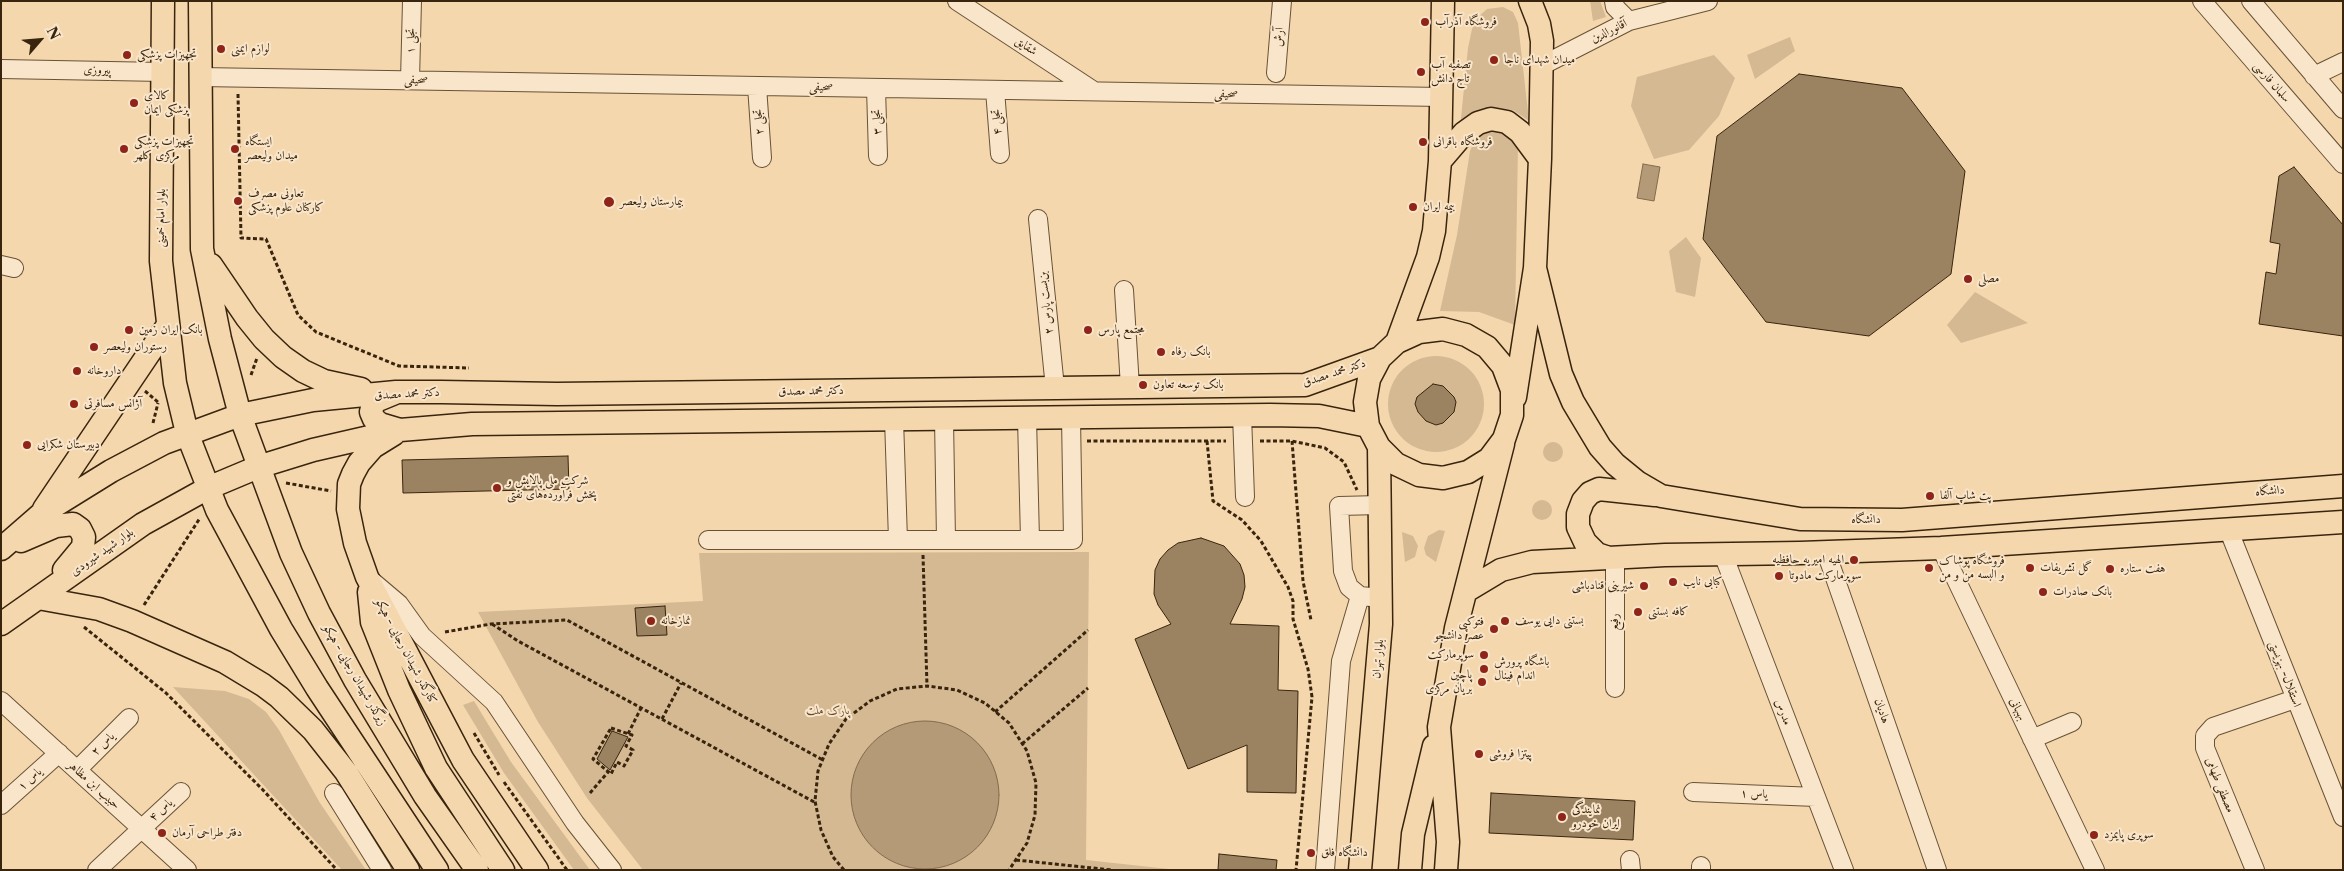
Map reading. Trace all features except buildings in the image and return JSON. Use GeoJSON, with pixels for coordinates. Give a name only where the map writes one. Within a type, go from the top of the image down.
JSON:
{"type":"FeatureCollection","features":[{"type":"Feature","properties":{"kind":"main road","name":"بلوار امام خمینی"},"geometry":{"type":"LineString","coordinates":[[163,1],[161,261],[175,383],[188,433],[208,488]]}},
{"type":"Feature","properties":{"kind":"main road"},"geometry":{"type":"LineString","coordinates":[[200,1],[202,249],[220,339],[240,415]]}},
{"type":"Feature","properties":{"kind":"main road"},"geometry":{"type":"LineString","coordinates":[[1398,342],[1428,258],[1438,202],[1443,1]]}},
{"type":"Feature","properties":{"kind":"main road"},"geometry":{"type":"LineString","coordinates":[[1410,870],[1413,834],[1439,726],[1456,628],[1504,439],[1512,415],[1535,268],[1543,65],[1539,24],[1530,1]]}},
{"type":"Feature","properties":{"kind":"main road"},"geometry":{"type":"LineString","coordinates":[[1440,161],[1464,133],[1478,123],[1491,119],[1507,122],[1520,132],[1540,159]]}},
{"type":"Feature","properties":{"kind":"main road"},"geometry":{"type":"LineString","coordinates":[[202,249],[230,295],[264,339],[283,358],[303,371],[324,381],[352,388],[396,392]]}},
{"type":"Feature","properties":{"kind":"main road","name":"دانشگاه"},"geometry":{"type":"LineString","coordinates":[[1535,268],[1561,374],[1573,402],[1600,447],[1637,482],[1661,496],[1800,519],[1902,520],[2343,486]]}},
{"type":"Feature","properties":{"kind":"main road"},"geometry":{"type":"LineString","coordinates":[[40,515],[168,325]]}},
{"type":"Feature","properties":{"kind":"main road"},"geometry":{"type":"LineString","coordinates":[[1504,439],[1489,459],[1468,472],[1443,478],[1411,472],[1396,464],[1379,447],[1368,426],[1364,402],[1369,379],[1380,358],[1398,342],[1419,332],[1443,329],[1466,334],[1487,347],[1503,366],[1512,390],[1512,415]]}},
{"type":"Feature","properties":{"kind":"main road","name":"دکتر محمد مصدق"},"geometry":{"type":"LineString","coordinates":[[188,433],[240,415],[313,400],[396,392],[558,394],[1305,385],[1380,358]]}},
{"type":"Feature","properties":{"kind":"main road"},"geometry":{"type":"LineString","coordinates":[[1305,385],[1307,416]]}},
{"type":"Feature","properties":{"kind":"main road"},"geometry":{"type":"LineString","coordinates":[[396,392],[378,400],[373,404],[371,412],[374,419],[380,424],[400,430]]}},
{"type":"Feature","properties":{"kind":"main road","name":"زیرگذر شهیدان رجایی - هپکو"},"geometry":{"type":"LineString","coordinates":[[240,415],[291,553],[319,613],[355,680],[426,796],[477,870]]}},
{"type":"Feature","properties":{"kind":"main road"},"geometry":{"type":"LineString","coordinates":[[258,467],[322,448],[400,430],[472,424],[1319,416],[1368,426]]}},
{"type":"Feature","properties":{"kind":"main road","name":"کنارگذر شهیدان رجایی - هپکو"},"geometry":{"type":"LineString","coordinates":[[400,430],[373,447],[358,463],[349,484],[348,508],[355,543],[367,577],[462,760],[537,870]]}},
{"type":"Feature","properties":{"kind":"main road"},"geometry":{"type":"LineString","coordinates":[[1,550],[40,515],[111,471],[188,433]]}},
{"type":"Feature","properties":{"kind":"main road","name":"بلوار تهران"},"geometry":{"type":"LineString","coordinates":[[1360,870],[1380,624],[1370,597],[1380,505],[1379,447]]}},
{"type":"Feature","properties":{"kind":"main road","name":"بلوار شهید شیرودی"},"geometry":{"type":"LineString","coordinates":[[1,624],[143,524],[208,488],[258,467]]}},
{"type":"Feature","properties":{"kind":"main road"},"geometry":{"type":"LineString","coordinates":[[208,488],[245,565],[281,629],[317,688],[437,870]]}},
{"type":"Feature","properties":{"kind":"main road"},"geometry":{"type":"LineString","coordinates":[[1610,557],[1597,554],[1585,542],[1578,527],[1578,514],[1582,501],[1599,489],[1661,496]]}},
{"type":"Feature","properties":{"kind":"main road"},"geometry":{"type":"LineString","coordinates":[[1466,591],[1501,570],[1517,564],[1610,557],[1941,548],[2229,531],[2343,522]]}},
{"type":"Feature","properties":{"kind":"main road"},"geometry":{"type":"LineString","coordinates":[[1,550],[56,526],[73,524],[80,529],[84,537],[83,547],[75,559],[38,598]]}},
{"type":"Feature","properties":{"kind":"main road"},"geometry":{"type":"LineString","coordinates":[[367,577],[372,622],[399,690],[436,768],[503,870]]}},
{"type":"Feature","properties":{"kind":"main road"},"geometry":{"type":"LineString","coordinates":[[38,598],[99,608],[225,662],[263,685],[279,697],[313,730],[346,772],[408,870]]}},
{"type":"Feature","properties":{"kind":"main road"},"geometry":{"type":"LineString","coordinates":[[1439,726],[1448,842],[1446,870]]}},
{"type":"Feature","properties":{"kind":"street","name":"تجلی ١"},"geometry":{"type":"LineString","coordinates":[[410,80],[412,1]]}},
{"type":"Feature","properties":{"kind":"street","name":"شقایق"},"geometry":{"type":"LineString","coordinates":[[957,1],[1095,92]]}},
{"type":"Feature","properties":{"kind":"street","name":"آرش"},"geometry":{"type":"LineString","coordinates":[[1276,73],[1282,1]]}},
{"type":"Feature","properties":{"kind":"street"},"geometry":{"type":"LineString","coordinates":[[1614,1],[1615,7],[1629,21]]}},
{"type":"Feature","properties":{"kind":"street","name":"آقانورالدین"},"geometry":{"type":"LineString","coordinates":[[1543,65],[1629,21],[1708,1]]}},
{"type":"Feature","properties":{"kind":"street","name":"سلمان فارسی"},"geometry":{"type":"LineString","coordinates":[[2202,1],[2343,164]]}},
{"type":"Feature","properties":{"kind":"street"},"geometry":{"type":"LineString","coordinates":[[2251,1],[2343,109]]}},
{"type":"Feature","properties":{"kind":"street"},"geometry":{"type":"LineString","coordinates":[[2314,76],[2343,62]]}},
{"type":"Feature","properties":{"kind":"street","name":"پیروزی"},"geometry":{"type":"LineString","coordinates":[[1,68],[163,72]]}},
{"type":"Feature","properties":{"kind":"street","name":"صحیفی"},"geometry":{"type":"LineString","coordinates":[[200,77],[1442,97]]}},
{"type":"Feature","properties":{"kind":"street","name":"تجلی ۲"},"geometry":{"type":"LineString","coordinates":[[757,86],[762,158]]}},
{"type":"Feature","properties":{"kind":"street","name":"تجلی ۳"},"geometry":{"type":"LineString","coordinates":[[876,88],[878,156]]}},
{"type":"Feature","properties":{"kind":"street","name":"تجلی ۴"},"geometry":{"type":"LineString","coordinates":[[995,90],[1000,154]]}},
{"type":"Feature","properties":{"kind":"street","name":"بن‌بست پارس ۲"},"geometry":{"type":"LineString","coordinates":[[1038,219],[1055,388]]}},
{"type":"Feature","properties":{"kind":"street"},"geometry":{"type":"LineString","coordinates":[[1124,290],[1130,387]]}},
{"type":"Feature","properties":{"kind":"street"},"geometry":{"type":"LineString","coordinates":[[1242,416],[1245,497]]}},
{"type":"Feature","properties":{"kind":"street"},"geometry":{"type":"LineString","coordinates":[[708,540],[1073,540],[1071,417]]}},
{"type":"Feature","properties":{"kind":"street"},"geometry":{"type":"LineString","coordinates":[[1027,418],[1030,540]]}},
{"type":"Feature","properties":{"kind":"street"},"geometry":{"type":"LineString","coordinates":[[944,419],[946,540]]}},
{"type":"Feature","properties":{"kind":"street"},"geometry":{"type":"LineString","coordinates":[[894,420],[898,540]]}},
{"type":"Feature","properties":{"kind":"street"},"geometry":{"type":"LineString","coordinates":[[1325,870],[1341,661],[1370,597],[1349,587],[1342,571],[1339,506],[1380,505]]}},
{"type":"Feature","properties":{"kind":"street","name":"استقلال- بهزیستی"},"geometry":{"type":"LineString","coordinates":[[2229,531],[2343,817]]}},
{"type":"Feature","properties":{"kind":"street","name":"بهبهانی"},"geometry":{"type":"LineString","coordinates":[[1941,548],[2095,870]]}},
{"type":"Feature","properties":{"kind":"street","name":"هادیان"},"geometry":{"type":"LineString","coordinates":[[1826,552],[1937,870]]}},
{"type":"Feature","properties":{"kind":"street","name":"مدرس"},"geometry":{"type":"LineString","coordinates":[[1723,554],[1844,870]]}},
{"type":"Feature","properties":{"kind":"street","name":"رفیع"},"geometry":{"type":"LineString","coordinates":[[1610,557],[1615,688]]}},
{"type":"Feature","properties":{"kind":"street"},"geometry":{"type":"LineString","coordinates":[[367,577],[399,604],[422,636],[494,702],[575,823],[612,870]]}},
{"type":"Feature","properties":{"kind":"street","name":"مصطفی طهامی"},"geometry":{"type":"LineString","coordinates":[[2255,870],[2205,748],[2205,736],[2213,727],[2295,699]]}},
{"type":"Feature","properties":{"kind":"street","name":"حبیب ابن مظاهر"},"geometry":{"type":"LineString","coordinates":[[1,701],[186,870]]}},
{"type":"Feature","properties":{"kind":"street","name":"یاس ۲"},"geometry":{"type":"LineString","coordinates":[[77,770],[129,718]]}},
{"type":"Feature","properties":{"kind":"street"},"geometry":{"type":"LineString","coordinates":[[2032,739],[2072,722]]}},
{"type":"Feature","properties":{"kind":"street","name":"یاس ۱"},"geometry":{"type":"LineString","coordinates":[[1,806],[59,753]]}},
{"type":"Feature","properties":{"kind":"street","name":"یاس ۴"},"geometry":{"type":"LineString","coordinates":[[97,870],[181,792]]}},
{"type":"Feature","properties":{"kind":"street","name":"یاس ۱"},"geometry":{"type":"LineString","coordinates":[[1693,792],[1816,796]]}},
{"type":"Feature","properties":{"kind":"street"},"geometry":{"type":"LineString","coordinates":[[334,793],[382,870]]}},
{"type":"Feature","properties":{"kind":"path"},"geometry":{"type":"LineString","coordinates":[[238,78],[241,238],[266,239],[298,315],[316,332],[399,366],[469,368]]}},
{"type":"Feature","properties":{"kind":"path"},"geometry":{"type":"LineString","coordinates":[[249,384],[258,352]]}},
{"type":"Feature","properties":{"kind":"path"},"geometry":{"type":"LineString","coordinates":[[143,390],[164,407]]}},
{"type":"Feature","properties":{"kind":"path"},"geometry":{"type":"LineString","coordinates":[[153,422],[158,403]]}},
{"type":"Feature","properties":{"kind":"path"},"geometry":{"type":"LineString","coordinates":[[1208,441],[1213,501],[1242,520],[1261,541],[1288,587],[1293,601],[1293,619],[1308,669],[1312,697],[1296,870]]}},
{"type":"Feature","properties":{"kind":"path"},"geometry":{"type":"LineString","coordinates":[[1292,441],[1303,582],[1311,620]]}},
{"type":"Feature","properties":{"kind":"path"},"geometry":{"type":"LineString","coordinates":[[280,482],[337,492]]}},
{"type":"Feature","properties":{"kind":"path"},"geometry":{"type":"LineString","coordinates":[[141,610],[201,517]]}},
{"type":"Feature","properties":{"kind":"path"},"geometry":{"type":"LineString","coordinates":[[923,552],[927,686]]}},
{"type":"Feature","properties":{"kind":"path"},"geometry":{"type":"LineString","coordinates":[[422,636],[491,624],[567,620],[822,760]]}},
{"type":"Feature","properties":{"kind":"path"},"geometry":{"type":"LineString","coordinates":[[78,622],[166,694],[262,789],[337,870]]}},
{"type":"Feature","properties":{"kind":"path"},"geometry":{"type":"LineString","coordinates":[[491,624],[518,641],[816,803]]}},
{"type":"Feature","properties":{"kind":"path"},"geometry":{"type":"LineString","coordinates":[[995,712],[1088,630]]}},
{"type":"Feature","properties":{"kind":"path"},"geometry":{"type":"LineString","coordinates":[[662,719],[681,683]]}},
{"type":"Feature","properties":{"kind":"path"},"geometry":{"type":"LineString","coordinates":[[844,870],[833,857],[820,830],[816,803],[818,771],[829,744],[846,719],[870,701],[897,689],[927,686],[957,690],[985,703],[1009,723],[1027,751],[1036,782],[1035,816],[1027,844],[1010,870]]}},
{"type":"Feature","properties":{"kind":"path"},"geometry":{"type":"LineString","coordinates":[[1022,744],[1088,688]]}},
{"type":"Feature","properties":{"kind":"path"},"geometry":{"type":"LineString","coordinates":[[628,734],[642,708]]}},
{"type":"Feature","properties":{"kind":"path"},"geometry":{"type":"LineString","coordinates":[[470,727],[500,776],[567,870]]}},
{"type":"Feature","properties":{"kind":"path"},"geometry":{"type":"LineString","coordinates":[[611,728],[628,734],[632,735],[626,746],[633,750],[624,766],[618,762],[611,774],[593,759],[611,728]]}},
{"type":"Feature","properties":{"kind":"path"},"geometry":{"type":"LineString","coordinates":[[590,793],[608,772]]}},
{"type":"Feature","properties":{"kind":"path"},"geometry":{"type":"LineString","coordinates":[[1016,860],[1112,870]]}},
{"type":"Feature","properties":{"kind":"green space"},"geometry":{"type":"Polygon","coordinates":[[[1590,1],[1600,1],[1606,17],[1593,21],[1590,1]]]}},
{"type":"Feature","properties":{"kind":"green space","name":"میدان شهدای ناجا"},"geometry":{"type":"Polygon","coordinates":[[[1503,7],[1513,12],[1518,23],[1529,121],[1513,110],[1494,108],[1484,110],[1460,128],[1468,48],[1472,29],[1478,17],[1487,9],[1503,7]]]}},
{"type":"Feature","properties":{"kind":"green space"},"geometry":{"type":"Polygon","coordinates":[[[1790,37],[1795,51],[1755,79],[1747,55],[1790,37]]]}},
{"type":"Feature","properties":{"kind":"green space"},"geometry":{"type":"Polygon","coordinates":[[[1714,55],[1735,78],[1719,116],[1689,150],[1654,159],[1631,106],[1637,77],[1714,55]]]}},
{"type":"Feature","properties":{"kind":"green space"},"geometry":{"type":"Polygon","coordinates":[[[1505,129],[1518,144],[1515,325],[1479,312],[1440,311],[1457,235],[1470,151],[1475,139],[1486,131],[1505,129]]]}},
{"type":"Feature","properties":{"kind":"green space"},"geometry":{"type":"Polygon","coordinates":[[[1686,237],[1701,258],[1695,297],[1676,292],[1669,251],[1686,237]]]}},
{"type":"Feature","properties":{"kind":"green space"},"geometry":{"type":"Polygon","coordinates":[[[1975,292],[2028,323],[1961,343],[1947,325],[1975,292]]]}},
{"type":"Feature","properties":{"kind":"green space"},"geometry":{"type":"Polygon","coordinates":[[[1436,356],[1454,360],[1470,370],[1480,386],[1484,404],[1480,422],[1470,438],[1454,448],[1436,452],[1418,448],[1402,438],[1392,422],[1388,404],[1392,386],[1402,370],[1418,360],[1436,356]]]}},
{"type":"Feature","properties":{"kind":"green space"},"geometry":{"type":"Polygon","coordinates":[[[1549,442],[1557,442],[1563,448],[1563,456],[1557,462],[1549,462],[1543,456],[1543,448],[1549,442]]]}},
{"type":"Feature","properties":{"kind":"green space"},"geometry":{"type":"Polygon","coordinates":[[[1542,500],[1549,503],[1552,510],[1549,517],[1542,520],[1535,517],[1532,510],[1535,503],[1542,500]]]}},
{"type":"Feature","properties":{"kind":"green space"},"geometry":{"type":"Polygon","coordinates":[[[1439,530],[1445,531],[1436,562],[1426,555],[1424,548],[1428,536],[1439,530]]]}},
{"type":"Feature","properties":{"kind":"green space"},"geometry":{"type":"Polygon","coordinates":[[[1402,532],[1413,536],[1418,546],[1415,557],[1405,562],[1402,532]]]}},
{"type":"Feature","properties":{"kind":"green space","name":"پارک ملت"},"geometry":{"type":"Polygon","coordinates":[[[1089,552],[1086,860],[1178,870],[643,870],[587,798],[538,722],[478,612],[703,601],[699,553],[1089,552]]]}},
{"type":"Feature","properties":{"kind":"green space"},"geometry":{"type":"Polygon","coordinates":[[[173,687],[225,691],[249,699],[266,712],[279,730],[320,803],[366,870],[342,870],[173,687]]]}},
{"type":"Feature","properties":{"kind":"green space"},"geometry":{"type":"Polygon","coordinates":[[[474,701],[511,762],[590,870],[574,870],[504,773],[463,705],[474,701]]]}},
{"type":"Feature","properties":{"kind":"shaded area"},"geometry":{"type":"Polygon","coordinates":[[[1643,164],[1660,167],[1654,201],[1637,198],[1643,164]]]}},
{"type":"Feature","properties":{"kind":"shaded area"},"geometry":{"type":"Polygon","coordinates":[[[925,721],[953,727],[977,743],[993,767],[999,795],[993,823],[977,847],[953,863],[925,869],[897,863],[873,847],[857,823],[851,795],[857,767],[873,743],[897,727],[925,721]]]}},
{"type":"Feature","properties":{"kind":"place","name":"فروشگاه آذرآب"},"geometry":{"type":"Point","coordinates":[1425,22]}},
{"type":"Feature","properties":{"kind":"place","name":"لوازم ایمنی"},"geometry":{"type":"Point","coordinates":[221,49]}},
{"type":"Feature","properties":{"kind":"place","name":"تجهیزات پزشکی"},"geometry":{"type":"Point","coordinates":[127,55]}},
{"type":"Feature","properties":{"kind":"place","name":"میدان شهدای ناجا"},"geometry":{"type":"Point","coordinates":[1494,60]}},
{"type":"Feature","properties":{"kind":"place","name":"تصفیه آب تاج دانش"},"geometry":{"type":"Point","coordinates":[1421,72]}},
{"type":"Feature","properties":{"kind":"place","name":"کالای پزشکی ایمان"},"geometry":{"type":"Point","coordinates":[134,103]}},
{"type":"Feature","properties":{"kind":"place","name":"فروشگاه باقرانی"},"geometry":{"type":"Point","coordinates":[1423,142]}},
{"type":"Feature","properties":{"kind":"place","name":"تجهیزات پزشکی مرکزی کلهر"},"geometry":{"type":"Point","coordinates":[124,149]}},
{"type":"Feature","properties":{"kind":"place","name":"ایستگاه میدان ولیعصر"},"geometry":{"type":"Point","coordinates":[235,149]}},
{"type":"Feature","properties":{"kind":"place","name":"تعاونی مصرف کارکنان علوم پزشکی"},"geometry":{"type":"Point","coordinates":[238,201]}},
{"type":"Feature","properties":{"kind":"place","name":"بیمارستان ولیعصر"},"geometry":{"type":"Point","coordinates":[609,202]}},
{"type":"Feature","properties":{"kind":"place","name":"بیمه ایران"},"geometry":{"type":"Point","coordinates":[1413,207]}},
{"type":"Feature","properties":{"kind":"place","name":"مصلی"},"geometry":{"type":"Point","coordinates":[1968,279]}},
{"type":"Feature","properties":{"kind":"place","name":"بانک ایران زمین"},"geometry":{"type":"Point","coordinates":[129,330]}},
{"type":"Feature","properties":{"kind":"place","name":"مجتمع پارس"},"geometry":{"type":"Point","coordinates":[1088,330]}},
{"type":"Feature","properties":{"kind":"place","name":"رستوران ولیعصر"},"geometry":{"type":"Point","coordinates":[94,347]}},
{"type":"Feature","properties":{"kind":"place","name":"بانک رفاه"},"geometry":{"type":"Point","coordinates":[1161,352]}},
{"type":"Feature","properties":{"kind":"place","name":"داروخانه"},"geometry":{"type":"Point","coordinates":[77,371]}},
{"type":"Feature","properties":{"kind":"place","name":"بانک توسعه تعاون"},"geometry":{"type":"Point","coordinates":[1143,385]}},
{"type":"Feature","properties":{"kind":"place","name":"آژانس مسافرتی"},"geometry":{"type":"Point","coordinates":[74,404]}},
{"type":"Feature","properties":{"kind":"place","name":"دبیرستان شکرایی"},"geometry":{"type":"Point","coordinates":[27,445]}},
{"type":"Feature","properties":{"kind":"place","name":"شرکت ملی پالایش و پخش فرآورده‌های نفتی"},"geometry":{"type":"Point","coordinates":[497,488]}},
{"type":"Feature","properties":{"kind":"place","name":"پت شاپ آلفا"},"geometry":{"type":"Point","coordinates":[1930,496]}},
{"type":"Feature","properties":{"kind":"place","name":"الهیه امیریه حافظیه"},"geometry":{"type":"Point","coordinates":[1854,560]}},
{"type":"Feature","properties":{"kind":"place","name":"فروشگاه پوشاک و البسه من و من"},"geometry":{"type":"Point","coordinates":[1929,568]}},
{"type":"Feature","properties":{"kind":"place","name":"گل تشریفات"},"geometry":{"type":"Point","coordinates":[2030,568]}},
{"type":"Feature","properties":{"kind":"place","name":"هفت ستاره"},"geometry":{"type":"Point","coordinates":[2110,569]}},
{"type":"Feature","properties":{"kind":"place","name":"سوپرمارکت مادوتا"},"geometry":{"type":"Point","coordinates":[1779,576]}},
{"type":"Feature","properties":{"kind":"place","name":"کبابی نایب"},"geometry":{"type":"Point","coordinates":[1673,582]}},
{"type":"Feature","properties":{"kind":"place","name":"شیرینی قنادباشی"},"geometry":{"type":"Point","coordinates":[1644,586]}},
{"type":"Feature","properties":{"kind":"place","name":"بانک صادرات"},"geometry":{"type":"Point","coordinates":[2043,592]}},
{"type":"Feature","properties":{"kind":"place","name":"کافه بستنی"},"geometry":{"type":"Point","coordinates":[1638,612]}},
{"type":"Feature","properties":{"kind":"place","name":"نمازخانه"},"geometry":{"type":"Point","coordinates":[651,621]}},
{"type":"Feature","properties":{"kind":"place","name":"بستنی دایی یوسف"},"geometry":{"type":"Point","coordinates":[1505,621]}},
{"type":"Feature","properties":{"kind":"place","name":"فتوکپی عصر دانشجو"},"geometry":{"type":"Point","coordinates":[1494,629]}},
{"type":"Feature","properties":{"kind":"place","name":"سوپرمارکت"},"geometry":{"type":"Point","coordinates":[1484,655]}},
{"type":"Feature","properties":{"kind":"place","name":"باشگاه پرورش اندام فینال"},"geometry":{"type":"Point","coordinates":[1484,669]}},
{"type":"Feature","properties":{"kind":"place","name":"پاچین بریان مرکزی"},"geometry":{"type":"Point","coordinates":[1482,682]}},
{"type":"Feature","properties":{"kind":"place","name":"پیتزا فروشی"},"geometry":{"type":"Point","coordinates":[1479,754]}},
{"type":"Feature","properties":{"kind":"place","name":"نمایندگی ایران خودرو"},"geometry":{"type":"Point","coordinates":[1562,817]}},
{"type":"Feature","properties":{"kind":"place","name":"دفتر طراحی آرمان"},"geometry":{"type":"Point","coordinates":[162,833]}},
{"type":"Feature","properties":{"kind":"place","name":"سوپری پایمزد"},"geometry":{"type":"Point","coordinates":[2094,835]}},
{"type":"Feature","properties":{"kind":"place","name":"دانشگاه فلق"},"geometry":{"type":"Point","coordinates":[1311,853]}}]}
